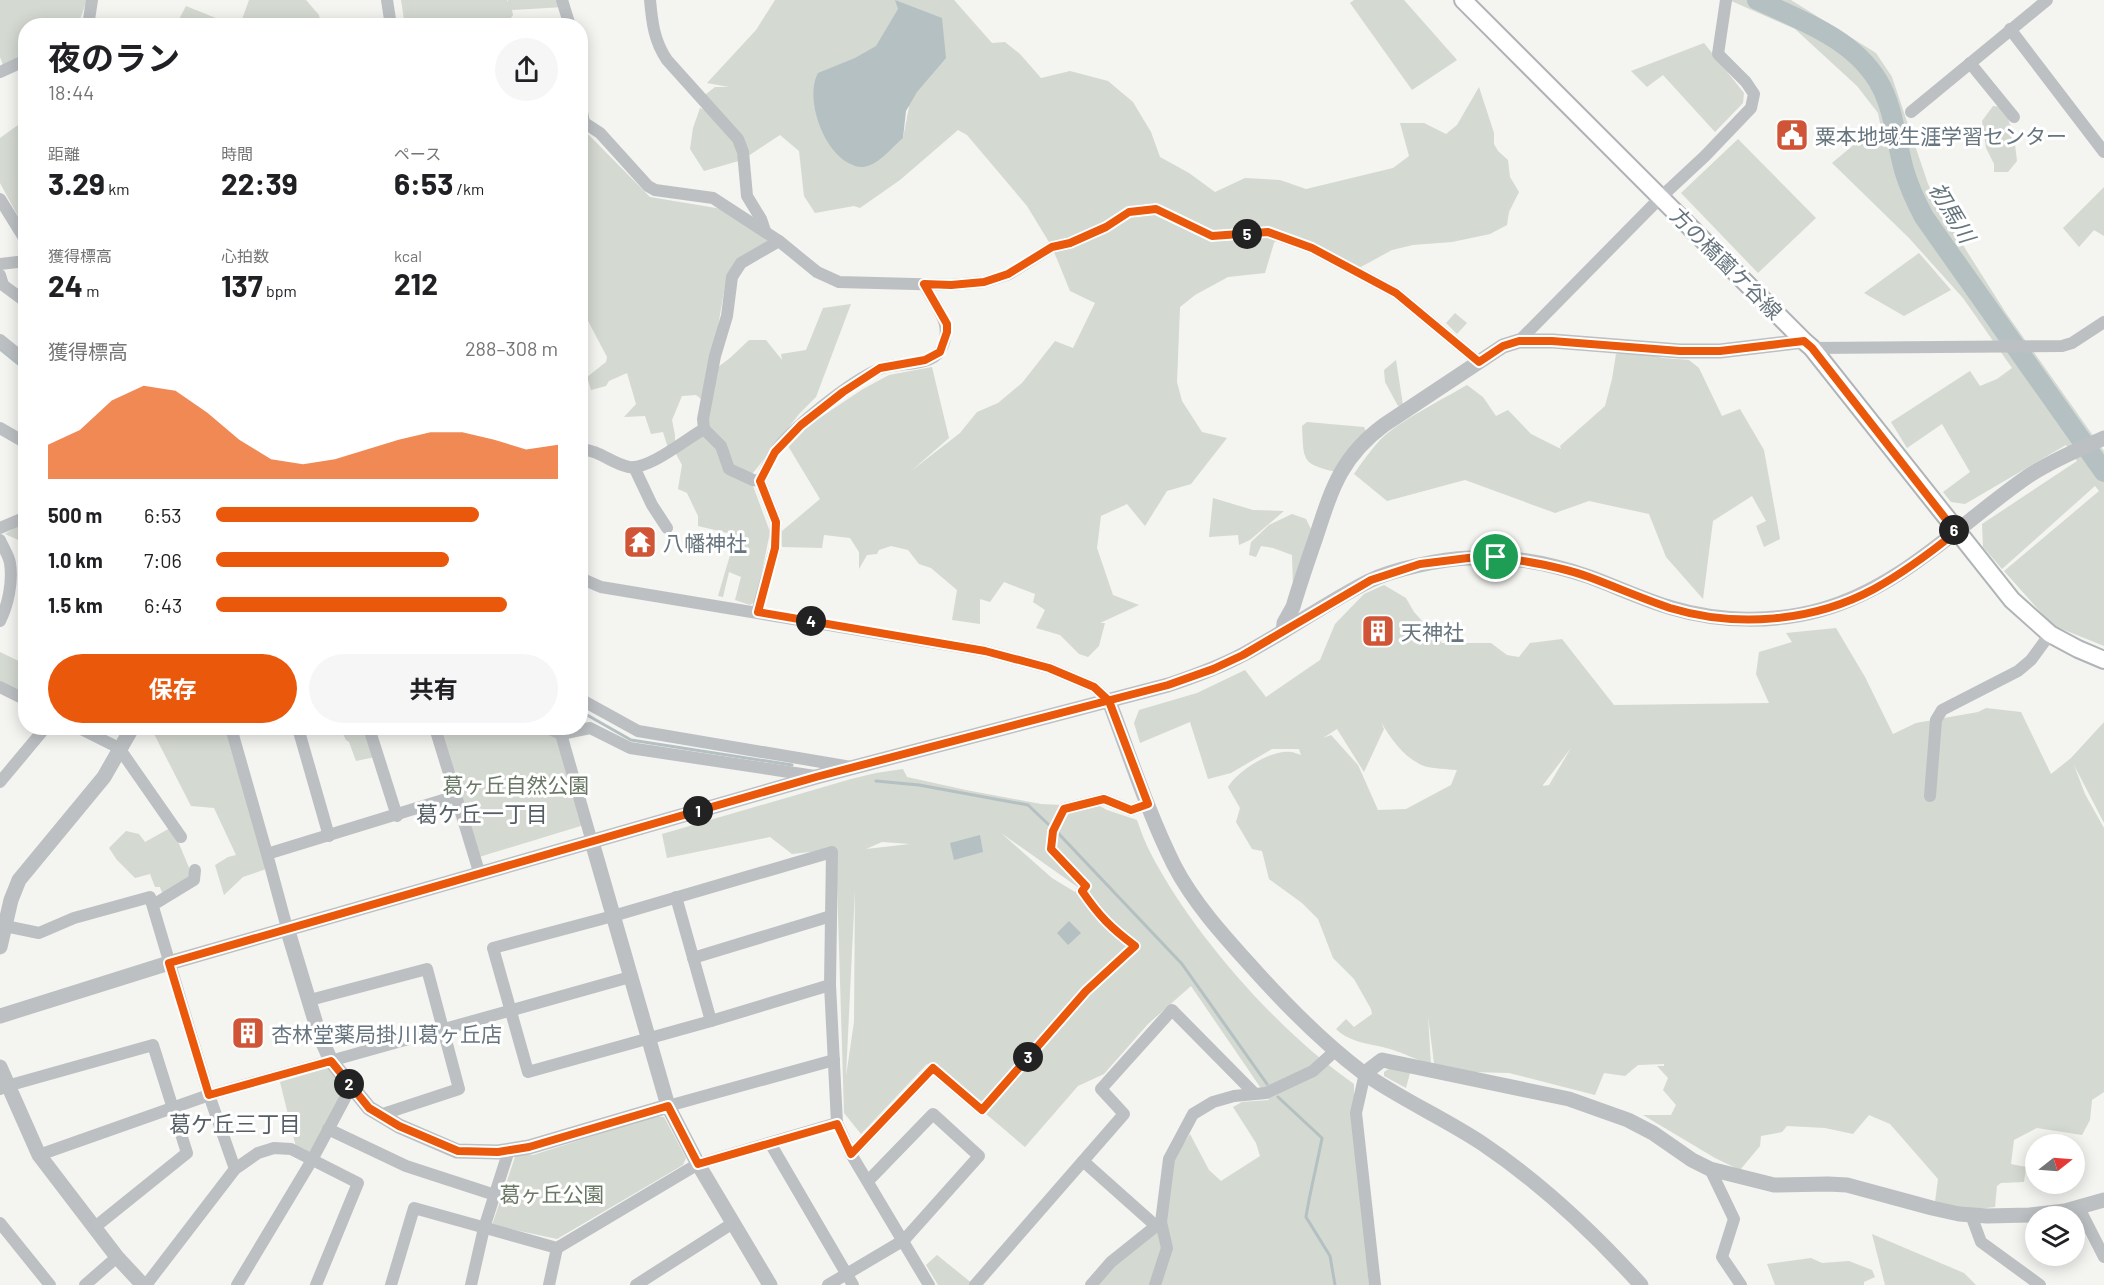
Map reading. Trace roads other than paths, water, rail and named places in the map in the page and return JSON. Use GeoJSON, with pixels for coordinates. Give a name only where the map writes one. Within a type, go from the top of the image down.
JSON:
{"type":"FeatureCollection","features":[{"type":"Feature","properties":{"kind":"main road","name":"方の橋薗ケ谷線"},"geometry":{"type":"LineString","coordinates":[[1463,0],[1808,345],[2012,600],[2050,634],[2104,660]]}},
{"type":"Feature","properties":{"kind":"street"},"geometry":{"type":"LineString","coordinates":[[89,18],[92,0]]}},
{"type":"Feature","properties":{"kind":"street"},"geometry":{"type":"LineString","coordinates":[[387,0],[390,18]]}},
{"type":"Feature","properties":{"kind":"street"},"geometry":{"type":"LineString","coordinates":[[562,0],[568,18]]}},
{"type":"Feature","properties":{"kind":"street"},"geometry":{"type":"LineString","coordinates":[[650,0],[652,24],[659,48],[738,140],[743,152],[747,196],[761,219],[765,231]]}},
{"type":"Feature","properties":{"kind":"street"},"geometry":{"type":"LineString","coordinates":[[1911,112],[2047,0]]}},
{"type":"Feature","properties":{"kind":"street"},"geometry":{"type":"LineString","coordinates":[[1519,341],[1661,197],[1706,156],[1751,108],[1754,94],[1746,82],[1718,54],[1726,1]]}},
{"type":"Feature","properties":{"kind":"street"},"geometry":{"type":"LineString","coordinates":[[2010,29],[2104,152]]}},
{"type":"Feature","properties":{"kind":"street"},"geometry":{"type":"LineString","coordinates":[[1970,63],[2014,117]]}},
{"type":"Feature","properties":{"kind":"street"},"geometry":{"type":"LineString","coordinates":[[0,72],[18,64]]}},
{"type":"Feature","properties":{"kind":"street"},"geometry":{"type":"LineString","coordinates":[[588,125],[600,133],[648,186],[655,190],[713,198],[765,231],[817,272],[839,282],[951,285],[984,282],[1008,274],[1052,247],[1070,243],[1106,227],[1129,212],[1156,209],[1212,236],[1268,232],[1312,248],[1396,293],[1479,362]]}},
{"type":"Feature","properties":{"kind":"street"},"geometry":{"type":"LineString","coordinates":[[0,199],[18,227]]}},
{"type":"Feature","properties":{"kind":"street"},"geometry":{"type":"LineString","coordinates":[[760,481],[729,469],[721,446],[704,429],[704,419],[716,356],[727,316],[732,277],[741,263],[779,241]]}},
{"type":"Feature","properties":{"kind":"street"},"geometry":{"type":"LineString","coordinates":[[0,264],[18,262]]}},
{"type":"Feature","properties":{"kind":"street"},"geometry":{"type":"LineString","coordinates":[[0,275],[3,285],[18,296]]}},
{"type":"Feature","properties":{"kind":"street"},"geometry":{"type":"LineString","coordinates":[[758,612],[775,548],[776,522],[760,481],[775,452],[801,425],[843,392],[880,368],[925,360],[940,352],[947,332],[947,324],[924,284]]}},
{"type":"Feature","properties":{"kind":"street"},"geometry":{"type":"LineString","coordinates":[[1283,632],[1284,623],[1293,607],[1332,488],[1349,459],[1369,437],[1503,346],[1519,341],[1552,341],[1680,351],[1720,351],[1808,345],[2062,346],[2072,343],[2104,322]]}},
{"type":"Feature","properties":{"kind":"street"},"geometry":{"type":"LineString","coordinates":[[0,339],[18,354]]}},
{"type":"Feature","properties":{"kind":"street"},"geometry":{"type":"LineString","coordinates":[[0,428],[18,438]]}},
{"type":"Feature","properties":{"kind":"street"},"geometry":{"type":"LineString","coordinates":[[588,450],[628,467],[639,466],[669,452],[704,429]]}},
{"type":"Feature","properties":{"kind":"street"},"geometry":{"type":"LineString","coordinates":[[0,1016],[287,928],[816,777],[1168,685],[1213,669],[1283,632],[1371,580],[1420,564],[1496,557],[1563,569],[1669,607],[1711,616],[1771,618],[1800,615],[1835,605],[1872,590],[1911,566],[2032,474],[2102,438]]}},
{"type":"Feature","properties":{"kind":"street"},"geometry":{"type":"LineString","coordinates":[[634,466],[652,505],[667,528]]}},
{"type":"Feature","properties":{"kind":"street"},"geometry":{"type":"LineString","coordinates":[[0,528],[18,520]]}},
{"type":"Feature","properties":{"kind":"street"},"geometry":{"type":"LineString","coordinates":[[0,540],[10,562],[10,585],[6,610],[0,621]]}},
{"type":"Feature","properties":{"kind":"street"},"geometry":{"type":"LineString","coordinates":[[588,581],[601,587],[985,651],[1049,668],[1094,687],[1109,701],[1148,804],[1175,866],[1229,942],[1287,1005],[1335,1051],[1365,1073],[1492,1151],[1555,1199],[1613,1254],[1641,1285]]}},
{"type":"Feature","properties":{"kind":"street"},"geometry":{"type":"LineString","coordinates":[[1930,796],[1936,720],[1942,710],[2018,671],[2031,660],[2050,634]]}},
{"type":"Feature","properties":{"kind":"street"},"geometry":{"type":"LineString","coordinates":[[0,687],[18,696]]}},
{"type":"Feature","properties":{"kind":"street"},"geometry":{"type":"LineString","coordinates":[[588,703],[638,731],[852,767]]}},
{"type":"Feature","properties":{"kind":"street"},"geometry":{"type":"LineString","coordinates":[[588,728],[630,748],[816,777]]}},
{"type":"Feature","properties":{"kind":"street"},"geometry":{"type":"LineString","coordinates":[[0,782],[39,735]]}},
{"type":"Feature","properties":{"kind":"street"},"geometry":{"type":"LineString","coordinates":[[93,735],[119,748],[181,837]]}},
{"type":"Feature","properties":{"kind":"street"},"geometry":{"type":"LineString","coordinates":[[0,947],[5,926],[5,897],[104,777],[127,735]]}},
{"type":"Feature","properties":{"kind":"street"},"geometry":{"type":"LineString","coordinates":[[233,735],[287,928],[320,1034],[331,1061],[369,1108],[399,1126],[458,1151],[498,1152],[529,1147],[834,1060]]}},
{"type":"Feature","properties":{"kind":"street"},"geometry":{"type":"LineString","coordinates":[[300,735],[329,836]]}},
{"type":"Feature","properties":{"kind":"street"},"geometry":{"type":"LineString","coordinates":[[371,735],[397,816]]}},
{"type":"Feature","properties":{"kind":"street"},"geometry":{"type":"LineString","coordinates":[[437,735],[480,874]]}},
{"type":"Feature","properties":{"kind":"street"},"geometry":{"type":"LineString","coordinates":[[561,735],[668,1106],[698,1164],[770,1285]]}},
{"type":"Feature","properties":{"kind":"street"},"geometry":{"type":"LineString","coordinates":[[267,854],[397,816],[456,796]]}},
{"type":"Feature","properties":{"kind":"street"},"geometry":{"type":"LineString","coordinates":[[851,1154],[933,1068],[982,1110],[1086,991],[1135,946],[1112,929],[1082,891],[1086,886],[1051,849],[1053,831],[1064,809],[1104,799],[1131,810],[1148,804]]}},
{"type":"Feature","properties":{"kind":"street"},"geometry":{"type":"LineString","coordinates":[[830,985],[528,1072],[493,948],[613,916],[832,852],[830,985],[837,1124],[851,1154],[929,1285]]}},
{"type":"Feature","properties":{"kind":"street"},"geometry":{"type":"LineString","coordinates":[[153,905],[194,880],[195,870]]}},
{"type":"Feature","properties":{"kind":"street"},"geometry":{"type":"LineString","coordinates":[[5,926],[39,933],[74,918],[150,897],[209,1095],[235,1169]]}},
{"type":"Feature","properties":{"kind":"street"},"geometry":{"type":"LineString","coordinates":[[676,897],[711,1021]]}},
{"type":"Feature","properties":{"kind":"street"},"geometry":{"type":"LineString","coordinates":[[693,958],[831,916]]}},
{"type":"Feature","properties":{"kind":"street"},"geometry":{"type":"LineString","coordinates":[[310,1000],[427,969],[459,1089],[380,1114]]}},
{"type":"Feature","properties":{"kind":"street"},"geometry":{"type":"LineString","coordinates":[[39,1155],[209,1095],[630,976]]}},
{"type":"Feature","properties":{"kind":"street"},"geometry":{"type":"LineString","coordinates":[[975,1285],[1124,1114],[1101,1089],[1172,1010],[1254,1093]]}},
{"type":"Feature","properties":{"kind":"street"},"geometry":{"type":"LineString","coordinates":[[3,1088],[153,1045],[187,1153],[95,1227]]}},
{"type":"Feature","properties":{"kind":"street"},"geometry":{"type":"LineString","coordinates":[[1155,1285],[1167,1248],[1159,1224],[1169,1159],[1193,1114],[1213,1102],[1234,1096],[1266,1093],[1314,1071],[1335,1051]]}},
{"type":"Feature","properties":{"kind":"street"},"geometry":{"type":"LineString","coordinates":[[1375,1285],[1356,1113],[1365,1073],[1382,1060],[1569,1099],[1628,1120],[1710,1169],[1774,1185],[1847,1185],[1932,1208],[1971,1215],[2025,1215]]}},
{"type":"Feature","properties":{"kind":"street"},"geometry":{"type":"LineString","coordinates":[[0,1068],[3,1088],[39,1155],[117,1257],[145,1285],[235,1169],[258,1153],[274,1148],[291,1149],[358,1183],[316,1285]]}},
{"type":"Feature","properties":{"kind":"street"},"geometry":{"type":"LineString","coordinates":[[237,1285],[312,1160],[351,1087]]}},
{"type":"Feature","properties":{"kind":"street"},"geometry":{"type":"LineString","coordinates":[[828,1285],[850,1279],[904,1240],[979,1156],[933,1114],[868,1181]]}},
{"type":"Feature","properties":{"kind":"street"},"geometry":{"type":"LineString","coordinates":[[391,1285],[414,1208],[557,1248],[698,1164],[837,1124]]}},
{"type":"Feature","properties":{"kind":"street"},"geometry":{"type":"LineString","coordinates":[[328,1129],[406,1166],[495,1195]]}},
{"type":"Feature","properties":{"kind":"street"},"geometry":{"type":"LineString","coordinates":[[770,1143],[850,1279]]}},
{"type":"Feature","properties":{"kind":"street"},"geometry":{"type":"LineString","coordinates":[[471,1285],[484,1228],[509,1150]]}},
{"type":"Feature","properties":{"kind":"street"},"geometry":{"type":"LineString","coordinates":[[1083,1161],[1159,1224]]}},
{"type":"Feature","properties":{"kind":"street"},"geometry":{"type":"LineString","coordinates":[[1710,1169],[1734,1219],[1722,1257],[1741,1285]]}},
{"type":"Feature","properties":{"kind":"street"},"geometry":{"type":"LineString","coordinates":[[2085,1206],[2104,1200]]}},
{"type":"Feature","properties":{"kind":"street"},"geometry":{"type":"LineString","coordinates":[[1971,1215],[1981,1242],[2040,1285]]}},
{"type":"Feature","properties":{"kind":"street"},"geometry":{"type":"LineString","coordinates":[[2085,1220],[2104,1257]]}},
{"type":"Feature","properties":{"kind":"street"},"geometry":{"type":"LineString","coordinates":[[0,1223],[50,1285]]}},
{"type":"Feature","properties":{"kind":"street"},"geometry":{"type":"LineString","coordinates":[[636,1285],[733,1223]]}},
{"type":"Feature","properties":{"kind":"street"},"geometry":{"type":"LineString","coordinates":[[1090,1285],[1110,1262],[1159,1224]]}},
{"type":"Feature","properties":{"kind":"street"},"geometry":{"type":"LineString","coordinates":[[549,1285],[557,1248]]}},
{"type":"Feature","properties":{"kind":"street"},"geometry":{"type":"LineString","coordinates":[[85,1285],[117,1257]]}},
{"type":"Feature","properties":{"kind":"waterway","name":"初馬川"},"geometry":{"type":"LineString","coordinates":[[1757,0],[1824,32],[1854,53],[1867,66],[1878,81],[1888,102],[1906,176],[1924,217],[2104,472]]}},
{"type":"Feature","properties":{"kind":"waterway"},"geometry":{"type":"LineString","coordinates":[[0,349],[18,364]]}},
{"type":"Feature","properties":{"kind":"waterway"},"geometry":{"type":"LineString","coordinates":[[588,716],[631,740],[792,765]]}},
{"type":"Feature","properties":{"kind":"waterway"},"geometry":{"type":"LineString","coordinates":[[876,781],[919,785],[1028,805],[1048,824]]}},
{"type":"Feature","properties":{"kind":"waterway"},"geometry":{"type":"LineString","coordinates":[[1058,833],[1182,964],[1267,1084]]}},
{"type":"Feature","properties":{"kind":"waterway"},"geometry":{"type":"LineString","coordinates":[[1278,1097],[1322,1138],[1306,1217],[1330,1256],[1335,1285]]}},
{"type":"Feature","properties":{"kind":"place","name":"粟本地域生涯学習センター"},"geometry":{"type":"Point","coordinates":[1792,135]}},
{"type":"Feature","properties":{"kind":"place","name":"八幡神社"},"geometry":{"type":"Point","coordinates":[640,542]}},
{"type":"Feature","properties":{"kind":"place","name":"天神社"},"geometry":{"type":"Point","coordinates":[1378,631]}},
{"type":"Feature","properties":{"kind":"place","name":"杏林堂薬局掛川葛ヶ丘店"},"geometry":{"type":"Point","coordinates":[248,1033]}},
{"type":"Feature","properties":{"kind":"district","name":"葛ケ丘一丁目"},"geometry":{"type":"Point","coordinates":[482,813]}},
{"type":"Feature","properties":{"kind":"district","name":"葛ケ丘三丁目"},"geometry":{"type":"Point","coordinates":[235,1123]}},
{"type":"Feature","properties":{"kind":"park label","name":"葛ヶ丘自然公園"},"geometry":{"type":"Point","coordinates":[516,784]}},
{"type":"Feature","properties":{"kind":"park label","name":"葛ヶ丘公園"},"geometry":{"type":"Point","coordinates":[552,1193]}}]}
